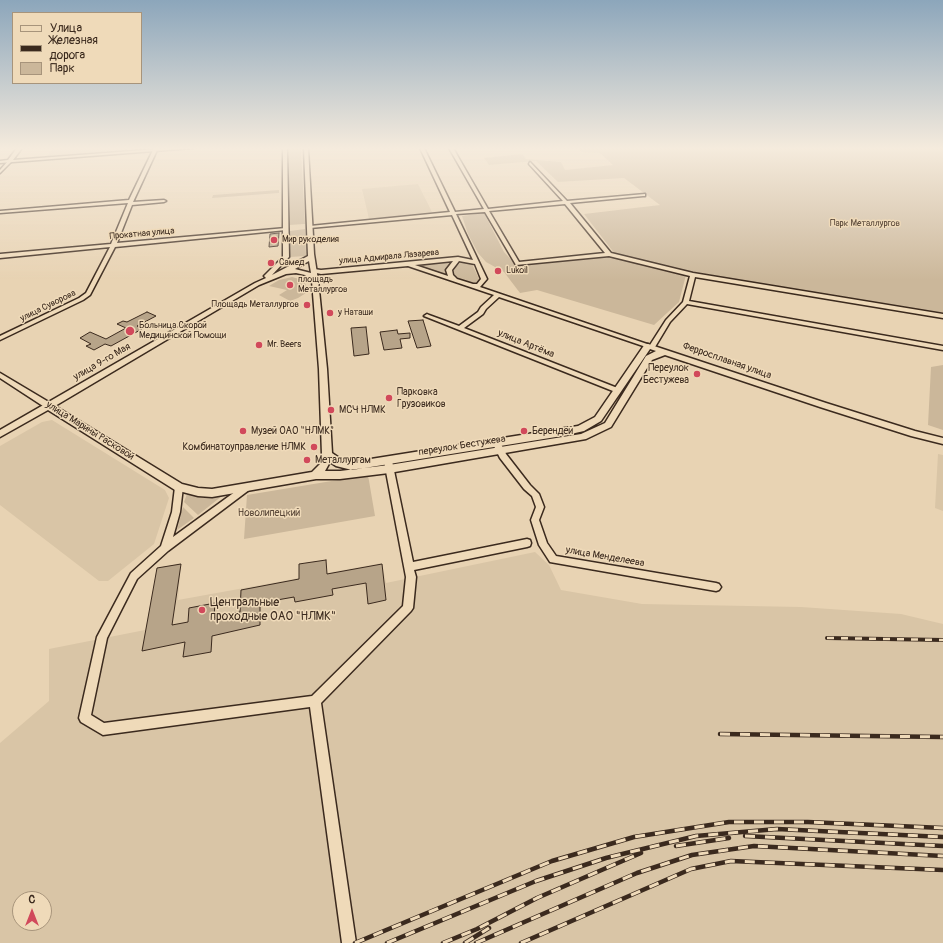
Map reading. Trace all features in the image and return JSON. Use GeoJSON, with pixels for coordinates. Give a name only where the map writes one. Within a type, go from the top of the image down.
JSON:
{"type":"FeatureCollection","features":[{"type":"Feature","properties":{"kind":"main road"},"geometry":{"type":"LineString","coordinates":[[258,284],[286,257],[286,192]]}},
{"type":"Feature","properties":{"kind":"main road"},"geometry":{"type":"LineString","coordinates":[[308,192],[311,257],[315,280],[323,369],[328,455],[325,465],[315,476]]}},
{"type":"Feature","properties":{"kind":"main road"},"geometry":{"type":"LineString","coordinates":[[286,257],[297,260],[311,257]]}},
{"type":"Feature","properties":{"kind":"main road"},"geometry":{"type":"LineString","coordinates":[[258,284],[286,272],[311,257]]}},
{"type":"Feature","properties":{"kind":"main road"},"geometry":{"type":"LineString","coordinates":[[268,275],[296,271],[314,271]]}},
{"type":"Feature","properties":{"kind":"main road"},"geometry":{"type":"LineString","coordinates":[[296,271],[307,274],[315,280]]}},
{"type":"Feature","properties":{"kind":"main road","name":"улица 9-го Мая"},"geometry":{"type":"LineString","coordinates":[[0,434],[258,284]]}},
{"type":"Feature","properties":{"kind":"main road","name":"переулок Бестужева"},"geometry":{"type":"LineString","coordinates":[[499,448],[581,429],[598,419],[650,346]]}},
{"type":"Feature","properties":{"kind":"main road","name":"Ферросплавная улица"},"geometry":{"type":"LineString","coordinates":[[650,346],[914,434],[943,441]]}},
{"type":"Feature","properties":{"kind":"main road","name":"переулок Бестужева"},"geometry":{"type":"LineString","coordinates":[[315,476],[340,475],[389,465],[499,448],[573,440],[600,430],[608,425],[649,358],[656,354],[667,352]]}},
{"type":"Feature","properties":{"kind":"main road","name":"улица Марины Расковой"},"geometry":{"type":"LineString","coordinates":[[49,406],[179,487]]}},
{"type":"Feature","properties":{"kind":"main road","name":"переулок Бестужева"},"geometry":{"type":"LineString","coordinates":[[328,455],[339,463],[352,466],[389,465]]}},
{"type":"Feature","properties":{"kind":"main road"},"geometry":{"type":"LineString","coordinates":[[179,487],[198,492],[246,488],[315,476],[352,466]]}},
{"type":"Feature","properties":{"kind":"street","name":"улица Суворова"},"geometry":{"type":"LineString","coordinates":[[0,338],[81,299],[88,294],[114,244],[136,192]]}},
{"type":"Feature","properties":{"kind":"street"},"geometry":{"type":"LineString","coordinates":[[443,192],[484,279],[492,289],[505,298]]}},
{"type":"Feature","properties":{"kind":"street"},"geometry":{"type":"LineString","coordinates":[[476,192],[518,264],[609,254],[693,275],[943,316]]}},
{"type":"Feature","properties":{"kind":"street"},"geometry":{"type":"LineString","coordinates":[[557,192],[609,254]]}},
{"type":"Feature","properties":{"kind":"street"},"geometry":{"type":"LineString","coordinates":[[310,227],[643,195]]}},
{"type":"Feature","properties":{"kind":"street"},"geometry":{"type":"LineString","coordinates":[[0,212],[131,202],[164,201]]}},
{"type":"Feature","properties":{"kind":"street","name":"Прокатная улица"},"geometry":{"type":"LineString","coordinates":[[0,256],[114,244],[286,229]]}},
{"type":"Feature","properties":{"kind":"street"},"geometry":{"type":"LineString","coordinates":[[454,280],[450,275],[449,270],[460,259],[471,252]]}},
{"type":"Feature","properties":{"kind":"street"},"geometry":{"type":"LineString","coordinates":[[460,259],[477,263]]}},
{"type":"Feature","properties":{"kind":"street","name":"улица Адмирала Лазарева"},"geometry":{"type":"LineString","coordinates":[[314,271],[321,272],[460,259]]}},
{"type":"Feature","properties":{"kind":"street"},"geometry":{"type":"LineString","coordinates":[[407,264],[505,298]]}},
{"type":"Feature","properties":{"kind":"street"},"geometry":{"type":"LineString","coordinates":[[650,346],[668,322],[686,302],[693,275]]}},
{"type":"Feature","properties":{"kind":"street"},"geometry":{"type":"LineString","coordinates":[[471,286],[480,285],[484,279]]}},
{"type":"Feature","properties":{"kind":"street"},"geometry":{"type":"LineString","coordinates":[[461,328],[481,313],[483,308],[498,295]]}},
{"type":"Feature","properties":{"kind":"street","name":"Ферросплавная улица"},"geometry":{"type":"LineString","coordinates":[[505,298],[650,346]]}},
{"type":"Feature","properties":{"kind":"street"},"geometry":{"type":"LineString","coordinates":[[686,302],[943,348]]}},
{"type":"Feature","properties":{"kind":"street","name":"улица Артёма"},"geometry":{"type":"LineString","coordinates":[[428,316],[618,391]]}},
{"type":"Feature","properties":{"kind":"street","name":"улица Марины Расковой"},"geometry":{"type":"LineString","coordinates":[[0,375],[49,406]]}},
{"type":"Feature","properties":{"kind":"street","name":"улица Менделеева"},"geometry":{"type":"LineString","coordinates":[[499,448],[526,486],[535,494],[540,507],[535,520],[543,546],[552,559],[716,587]]}},
{"type":"Feature","properties":{"kind":"street"},"geometry":{"type":"LineString","coordinates":[[246,488],[164,548],[134,576],[102,637],[85,718],[103,729],[316,701],[408,608],[410,572],[389,465]]}},
{"type":"Feature","properties":{"kind":"street"},"geometry":{"type":"LineString","coordinates":[[164,548],[176,512],[179,487]]}},
{"type":"Feature","properties":{"kind":"street"},"geometry":{"type":"LineString","coordinates":[[410,572],[527,543]]}},
{"type":"Feature","properties":{"kind":"street"},"geometry":{"type":"LineString","coordinates":[[316,701],[349,943]]}},
{"type":"Feature","properties":{"kind":"shaded area"},"geometry":{"type":"Polygon","coordinates":[[[363,192],[422,192],[432,212],[369,219],[363,192]]]}},
{"type":"Feature","properties":{"kind":"shaded area"},"geometry":{"type":"Polygon","coordinates":[[[52,420],[165,490],[169,498],[154,544],[108,581],[99,581],[0,505],[0,446],[42,422],[52,420]]]}},
{"type":"Feature","properties":{"kind":"shaded area"},"geometry":{"type":"Polygon","coordinates":[[[938,454],[943,455],[943,511],[935,508],[938,454]]]}},
{"type":"Feature","properties":{"kind":"shaded area"},"geometry":{"type":"Polygon","coordinates":[[[535,552],[549,565],[561,590],[642,604],[801,607],[901,614],[943,624],[943,943],[0,943],[0,743],[49,701],[49,649],[145,630],[158,568],[181,563],[178,600],[382,563],[386,583],[535,552]]]}},
{"type":"Feature","properties":{"kind":"green space"},"geometry":{"type":"Polygon","coordinates":[[[253,192],[279,192],[212,198],[213,195],[253,192]]]}},
{"type":"Feature","properties":{"kind":"green space"},"geometry":{"type":"Polygon","coordinates":[[[289,192],[303,192],[305,224],[289,225],[289,192]]]}},
{"type":"Feature","properties":{"kind":"green space","name":"Парк Металлургов"},"geometry":{"type":"Polygon","coordinates":[[[643,192],[943,192],[943,314],[687,271],[679,302],[654,325],[537,290],[520,293],[504,272],[486,262],[478,253],[468,234],[462,216],[484,213],[504,252],[517,266],[615,254],[584,214],[660,205],[643,192]]]}},
{"type":"Feature","properties":{"kind":"green space"},"geometry":{"type":"Polygon","coordinates":[[[305,229],[306,256],[290,257],[290,231],[305,229]]]}},
{"type":"Feature","properties":{"kind":"green space"},"geometry":{"type":"Polygon","coordinates":[[[453,261],[446,268],[445,275],[418,265],[453,261]]]}},
{"type":"Feature","properties":{"kind":"green space"},"geometry":{"type":"Polygon","coordinates":[[[461,262],[472,264],[480,281],[470,284],[456,279],[453,272],[461,262]]]}},
{"type":"Feature","properties":{"kind":"green space"},"geometry":{"type":"Polygon","coordinates":[[[292,277],[303,280],[306,285],[306,293],[298,298],[290,301],[279,295],[287,290],[269,286],[279,280],[292,277]]]}},
{"type":"Feature","properties":{"kind":"green space"},"geometry":{"type":"Polygon","coordinates":[[[943,365],[943,430],[928,425],[931,367],[943,365]]]}},
{"type":"Feature","properties":{"kind":"green space","name":"Новолипецкий"},"geometry":{"type":"Polygon","coordinates":[[[368,475],[375,516],[244,539],[247,495],[368,475]]]}},
{"type":"Feature","properties":{"kind":"green space"},"geometry":{"type":"Polygon","coordinates":[[[187,494],[204,498],[222,496],[198,515],[184,502],[187,494]]]}},
{"type":"Feature","properties":{"kind":"green space"},"geometry":{"type":"Polygon","coordinates":[[[183,507],[194,518],[177,530],[183,507]]]}},
{"type":"Feature","properties":{"kind":"building","name":"Мир рукоделия"},"geometry":{"type":"Polygon","coordinates":[[[279,233],[278,246],[269,247],[270,234],[279,233]]]}},
{"type":"Feature","properties":{"kind":"building","name":"Больница Скорой Медицинской Помощи"},"geometry":{"type":"Polygon","coordinates":[[[147,312],[156,316],[137,326],[142,329],[111,346],[105,344],[94,350],[86,346],[91,344],[80,338],[90,332],[106,339],[126,328],[117,324],[123,321],[127,322],[147,312]]]}},
{"type":"Feature","properties":{"kind":"building"},"geometry":{"type":"Polygon","coordinates":[[[423,320],[431,346],[417,348],[408,321],[423,320]]]}},
{"type":"Feature","properties":{"kind":"building"},"geometry":{"type":"Polygon","coordinates":[[[366,327],[369,354],[354,356],[351,328],[366,327]]]}},
{"type":"Feature","properties":{"kind":"building"},"geometry":{"type":"Polygon","coordinates":[[[397,330],[398,334],[410,333],[410,338],[400,339],[402,348],[384,350],[380,332],[397,330]]]}},
{"type":"Feature","properties":{"kind":"building"},"geometry":{"type":"Polygon","coordinates":[[[326,560],[327,574],[382,564],[386,600],[368,604],[366,583],[332,589],[333,595],[295,602],[294,597],[260,603],[260,625],[212,636],[211,652],[183,657],[185,642],[142,651],[157,568],[181,564],[172,625],[188,622],[189,608],[215,603],[214,616],[240,612],[241,590],[299,579],[299,564],[326,560]]]}},
{"type":"Feature","properties":{"kind":"railway"},"geometry":{"type":"LineString","coordinates":[[827,638],[943,640]]}},
{"type":"Feature","properties":{"kind":"railway"},"geometry":{"type":"LineString","coordinates":[[720,734],[943,737]]}},
{"type":"Feature","properties":{"kind":"railway"},"geometry":{"type":"LineString","coordinates":[[355,943],[552,861],[634,837],[729,822],[808,822],[943,828]]}},
{"type":"Feature","properties":{"kind":"railway"},"geometry":{"type":"LineString","coordinates":[[387,943],[536,881],[606,858],[696,836],[777,829],[943,837]]}},
{"type":"Feature","properties":{"kind":"railway"},"geometry":{"type":"LineString","coordinates":[[745,836],[943,846]]}},
{"type":"Feature","properties":{"kind":"railway"},"geometry":{"type":"LineString","coordinates":[[676,846],[729,838]]}},
{"type":"Feature","properties":{"kind":"railway"},"geometry":{"type":"LineString","coordinates":[[476,943],[637,873],[692,855],[754,846],[943,856]]}},
{"type":"Feature","properties":{"kind":"railway"},"geometry":{"type":"LineString","coordinates":[[443,943],[477,929],[537,898],[641,853]]}},
{"type":"Feature","properties":{"kind":"railway"},"geometry":{"type":"LineString","coordinates":[[521,943],[691,869],[731,861],[943,870]]}},
{"type":"Feature","properties":{"kind":"railway"},"geometry":{"type":"LineString","coordinates":[[465,943],[489,928]]}},
{"type":"Feature","properties":{"kind":"place","name":"Мир рукоделия"},"geometry":{"type":"Point","coordinates":[274,240]}},
{"type":"Feature","properties":{"kind":"place","name":"Самед"},"geometry":{"type":"Point","coordinates":[271,263]}},
{"type":"Feature","properties":{"kind":"place","name":"Lukoil"},"geometry":{"type":"Point","coordinates":[498,271]}},
{"type":"Feature","properties":{"kind":"place","name":"площадь Металлургов"},"geometry":{"type":"Point","coordinates":[290,285]}},
{"type":"Feature","properties":{"kind":"place","name":"Площадь Металлургов"},"geometry":{"type":"Point","coordinates":[307,305]}},
{"type":"Feature","properties":{"kind":"place","name":"у Наташи"},"geometry":{"type":"Point","coordinates":[330,313]}},
{"type":"Feature","properties":{"kind":"place","name":"Больница Скорой Медицинской Помощи"},"geometry":{"type":"Point","coordinates":[130,331]}},
{"type":"Feature","properties":{"kind":"place","name":"Mr. Beers"},"geometry":{"type":"Point","coordinates":[259,345]}},
{"type":"Feature","properties":{"kind":"place","name":"Переулок Бестужева"},"geometry":{"type":"Point","coordinates":[697,374]}},
{"type":"Feature","properties":{"kind":"place","name":"Парковка Грузовиков"},"geometry":{"type":"Point","coordinates":[389,398]}},
{"type":"Feature","properties":{"kind":"place","name":"МСЧ НЛМК"},"geometry":{"type":"Point","coordinates":[331,410]}},
{"type":"Feature","properties":{"kind":"place","name":"Музей ОАО \"НЛМК\""},"geometry":{"type":"Point","coordinates":[243,431]}},
{"type":"Feature","properties":{"kind":"place","name":"Берендей"},"geometry":{"type":"Point","coordinates":[524,431]}},
{"type":"Feature","properties":{"kind":"place","name":"Комбинатоуправление НЛМК"},"geometry":{"type":"Point","coordinates":[314,447]}},
{"type":"Feature","properties":{"kind":"place","name":"Металлургам"},"geometry":{"type":"Point","coordinates":[307,460]}},
{"type":"Feature","properties":{"kind":"place","name":"Центральные проходные ОАО \"НЛМК\""},"geometry":{"type":"Point","coordinates":[202,610]}}]}
